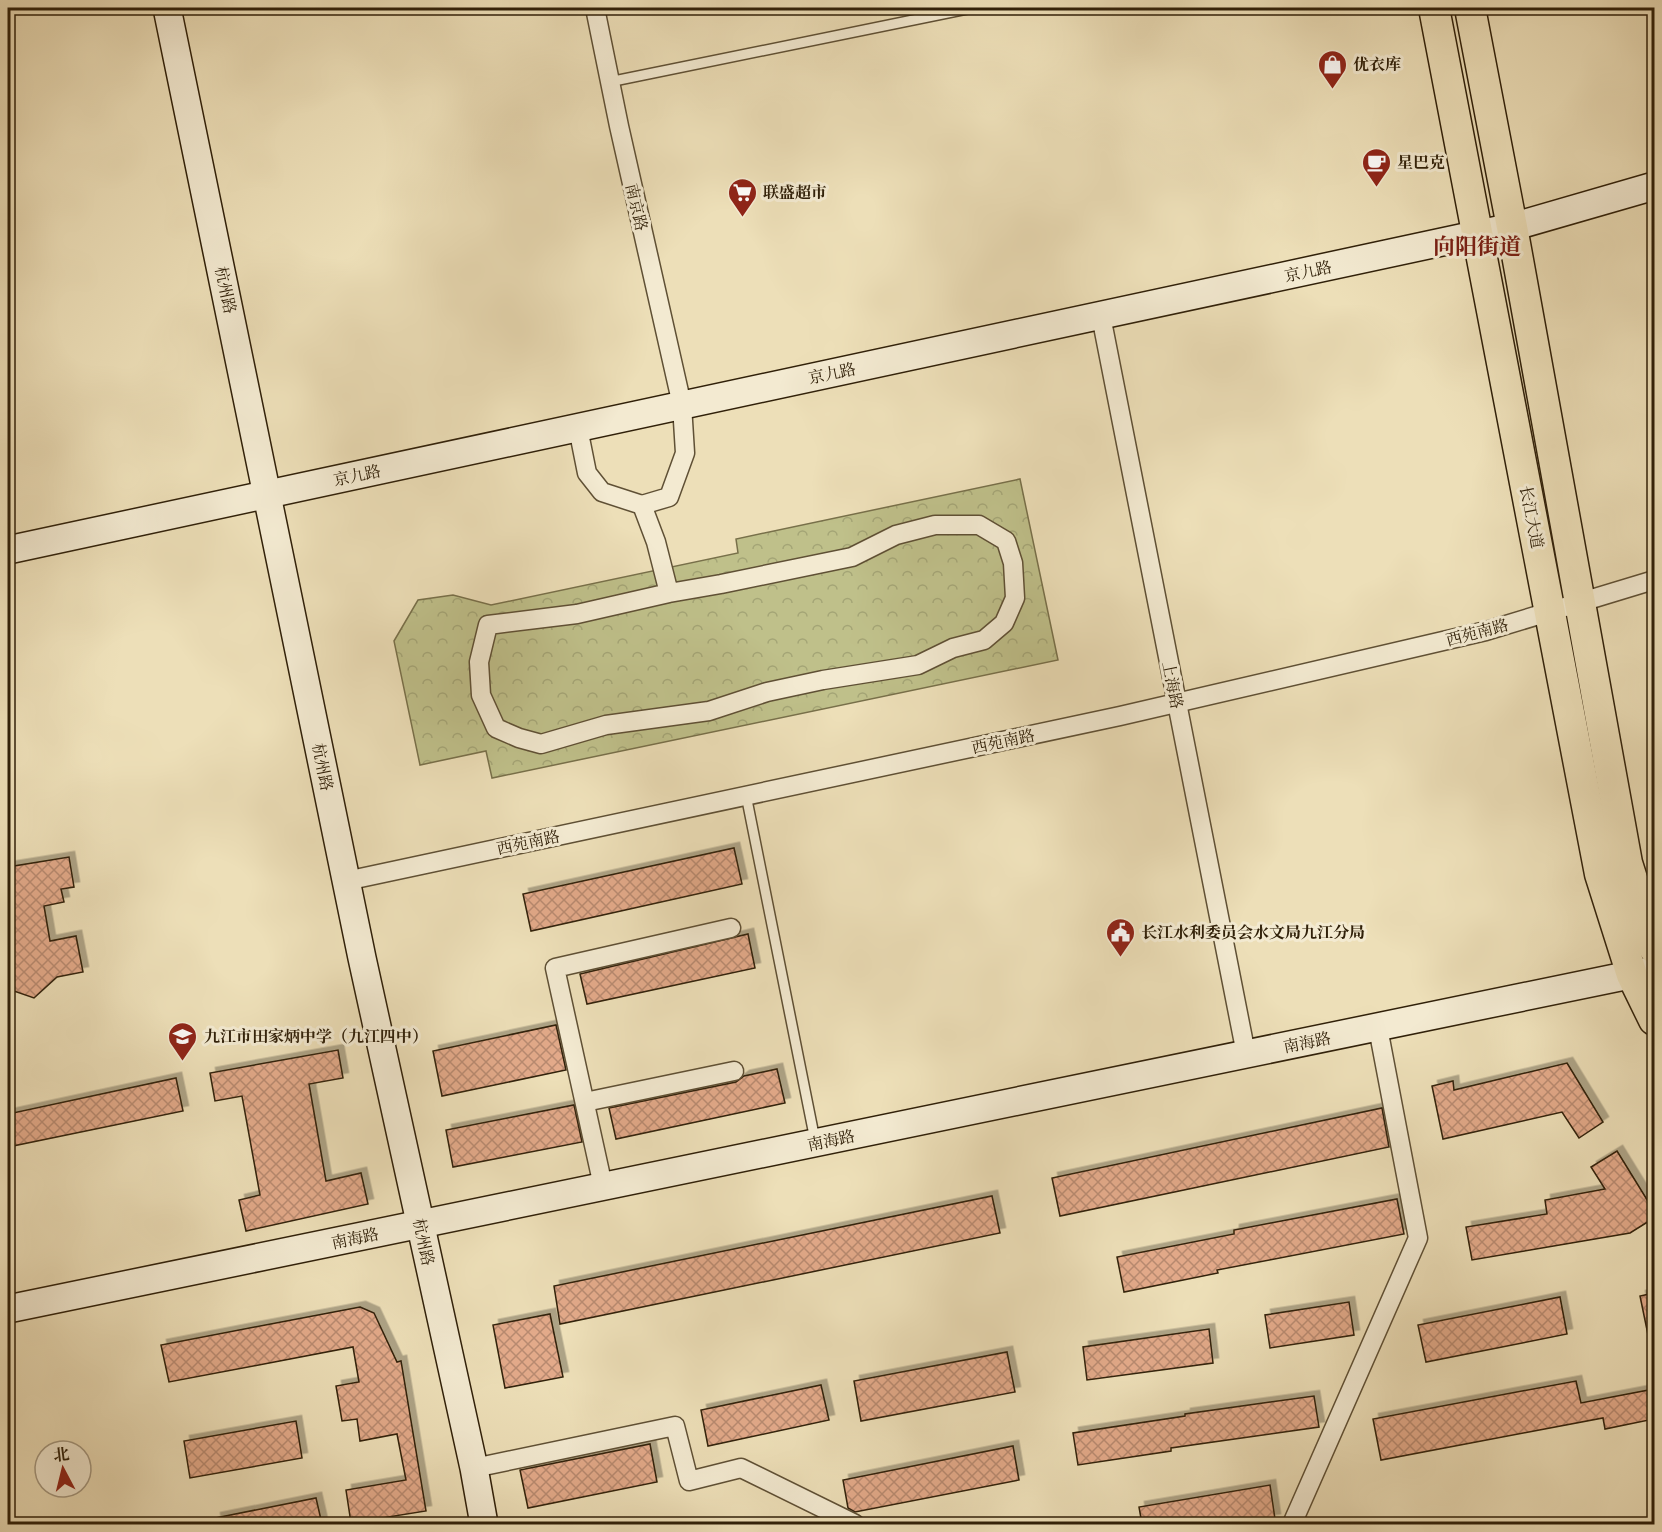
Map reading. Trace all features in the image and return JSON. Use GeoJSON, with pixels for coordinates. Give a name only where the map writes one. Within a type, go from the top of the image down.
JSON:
{"type":"FeatureCollection","features":[{"type":"Feature","properties":{"kind":"main road","name":"杭州路"},"geometry":{"type":"LineString","coordinates":[[167,8],[346,881],[474,1468],[484,1524]]}},
{"type":"Feature","properties":{"kind":"main road","name":"长江大道"},"geometry":{"type":"LineString","coordinates":[[1434,8],[1600,874],[1643,973],[1654,1020]]}},
{"type":"Feature","properties":{"kind":"main road","name":"长江大道"},"geometry":{"type":"LineString","coordinates":[[1470,8],[1627,863],[1654,948]]}},
{"type":"Feature","properties":{"kind":"main road","name":"京九路"},"geometry":{"type":"LineString","coordinates":[[8,550],[1479,235],[1654,186]]}},
{"type":"Feature","properties":{"kind":"main road","name":"南海路"},"geometry":{"type":"LineString","coordinates":[[8,1309],[1643,973]]}},
{"type":"Feature","properties":{"kind":"street","name":"南京路"},"geometry":{"type":"LineString","coordinates":[[595,8],[609,82],[682,405],[685,453],[672,490],[669,497],[642,505]]}},
{"type":"Feature","properties":{"kind":"street","name":"上海路"},"geometry":{"type":"LineString","coordinates":[[1101,316],[1246,1054]]}},
{"type":"Feature","properties":{"kind":"street"},"geometry":{"type":"LineString","coordinates":[[578,428],[587,473],[603,492],[642,505],[656,542],[669,593]]}},
{"type":"Feature","properties":{"kind":"street"},"geometry":{"type":"LineString","coordinates":[[935,525],[979,525],[1006,541],[1013,563],[1016,598],[1004,623],[984,640],[953,648],[918,665],[789,687],[709,711],[606,725],[541,744],[496,728],[481,695],[479,662],[488,625],[577,614],[669,593],[721,585],[852,557],[896,535],[935,525]]}},
{"type":"Feature","properties":{"kind":"street","name":"西苑南路"},"geometry":{"type":"LineString","coordinates":[[346,881],[1177,703],[1486,631],[1654,580]]}},
{"type":"Feature","properties":{"kind":"street"},"geometry":{"type":"LineString","coordinates":[[603,1186],[555,968],[731,928]]}},
{"type":"Feature","properties":{"kind":"street"},"geometry":{"type":"LineString","coordinates":[[1292,1524],[1418,1238],[1378,1028]]}},
{"type":"Feature","properties":{"kind":"street"},"geometry":{"type":"LineString","coordinates":[[585,1102],[734,1071]]}},
{"type":"Feature","properties":{"kind":"street"},"geometry":{"type":"LineString","coordinates":[[474,1468],[675,1426],[689,1480],[741,1468],[855,1524]]}},
{"type":"Feature","properties":{"kind":"lane"},"geometry":{"type":"LineString","coordinates":[[609,82],[972,8]]}},
{"type":"Feature","properties":{"kind":"lane"},"geometry":{"type":"LineString","coordinates":[[746,795],[816,1143]]}},
{"type":"Feature","properties":{"kind":"green space"},"geometry":{"type":"Polygon","coordinates":[[[1020,479],[1058,660],[492,778],[486,751],[420,765],[394,641],[418,600],[453,595],[491,605],[738,553],[736,539],[1020,479]]]}},
{"type":"Feature","properties":{"kind":"building"},"geometry":{"type":"Polygon","coordinates":[[[734,848],[742,884],[531,931],[523,894],[734,848]]]}},
{"type":"Feature","properties":{"kind":"building"},"geometry":{"type":"Polygon","coordinates":[[[69,857],[74,887],[61,889],[64,902],[44,906],[50,941],[76,936],[83,972],[57,977],[34,998],[8,989],[8,867],[69,857]]]}},
{"type":"Feature","properties":{"kind":"building"},"geometry":{"type":"Polygon","coordinates":[[[748,934],[755,968],[587,1004],[580,974],[748,934]]]}},
{"type":"Feature","properties":{"kind":"building"},"geometry":{"type":"Polygon","coordinates":[[[556,1025],[566,1070],[442,1096],[433,1051],[556,1025]]]}},
{"type":"Feature","properties":{"kind":"building"},"geometry":{"type":"Polygon","coordinates":[[[338,1050],[343,1078],[309,1084],[326,1181],[361,1173],[368,1204],[246,1231],[239,1200],[260,1195],[242,1096],[215,1101],[210,1073],[338,1050]]]}},
{"type":"Feature","properties":{"kind":"building"},"geometry":{"type":"Polygon","coordinates":[[[1567,1063],[1603,1122],[1579,1138],[1562,1112],[1443,1139],[1432,1086],[1453,1081],[1454,1090],[1567,1063]]]}},
{"type":"Feature","properties":{"kind":"building"},"geometry":{"type":"Polygon","coordinates":[[[777,1069],[785,1103],[616,1139],[609,1108],[736,1082],[744,1076],[777,1069]]]}},
{"type":"Feature","properties":{"kind":"building"},"geometry":{"type":"Polygon","coordinates":[[[176,1078],[183,1111],[8,1147],[8,1114],[176,1078]]]}},
{"type":"Feature","properties":{"kind":"building"},"geometry":{"type":"Polygon","coordinates":[[[574,1105],[582,1142],[453,1167],[446,1130],[574,1105]]]}},
{"type":"Feature","properties":{"kind":"building"},"geometry":{"type":"Polygon","coordinates":[[[1382,1108],[1389,1147],[1060,1216],[1052,1178],[1382,1108]]]}},
{"type":"Feature","properties":{"kind":"building"},"geometry":{"type":"Polygon","coordinates":[[[1617,1151],[1654,1211],[1654,1218],[1630,1233],[1472,1260],[1466,1227],[1547,1214],[1545,1200],[1605,1189],[1591,1167],[1617,1151]]]}},
{"type":"Feature","properties":{"kind":"building"},"geometry":{"type":"Polygon","coordinates":[[[992,1196],[1000,1233],[560,1324],[554,1286],[992,1196]]]}},
{"type":"Feature","properties":{"kind":"building"},"geometry":{"type":"Polygon","coordinates":[[[1397,1199],[1404,1234],[1217,1270],[1218,1273],[1124,1292],[1117,1257],[1234,1234],[1234,1230],[1397,1199]]]}},
{"type":"Feature","properties":{"kind":"building"},"geometry":{"type":"Polygon","coordinates":[[[1654,1293],[1654,1334],[1648,1335],[1640,1296],[1654,1293]]]}},
{"type":"Feature","properties":{"kind":"building"},"geometry":{"type":"Polygon","coordinates":[[[1560,1297],[1567,1334],[1426,1362],[1418,1325],[1560,1297]]]}},
{"type":"Feature","properties":{"kind":"building"},"geometry":{"type":"Polygon","coordinates":[[[1349,1302],[1354,1335],[1270,1348],[1265,1315],[1349,1302]]]}},
{"type":"Feature","properties":{"kind":"building"},"geometry":{"type":"Polygon","coordinates":[[[360,1307],[374,1313],[397,1362],[401,1361],[426,1511],[351,1523],[346,1490],[406,1480],[397,1434],[360,1441],[357,1419],[342,1421],[336,1386],[359,1382],[353,1347],[169,1382],[161,1345],[360,1307]]]}},
{"type":"Feature","properties":{"kind":"building"},"geometry":{"type":"Polygon","coordinates":[[[550,1314],[563,1377],[505,1388],[493,1325],[550,1314]]]}},
{"type":"Feature","properties":{"kind":"building"},"geometry":{"type":"Polygon","coordinates":[[[1209,1329],[1213,1363],[1087,1380],[1083,1347],[1209,1329]]]}},
{"type":"Feature","properties":{"kind":"building"},"geometry":{"type":"Polygon","coordinates":[[[1007,1352],[1015,1392],[861,1421],[854,1381],[1007,1352]]]}},
{"type":"Feature","properties":{"kind":"building"},"geometry":{"type":"Polygon","coordinates":[[[1576,1381],[1581,1403],[1654,1389],[1654,1419],[1605,1429],[1603,1418],[1381,1460],[1373,1419],[1576,1381]]]}},
{"type":"Feature","properties":{"kind":"building"},"geometry":{"type":"Polygon","coordinates":[[[821,1385],[829,1420],[708,1446],[701,1410],[821,1385]]]}},
{"type":"Feature","properties":{"kind":"building"},"geometry":{"type":"Polygon","coordinates":[[[1314,1396],[1319,1427],[1171,1448],[1171,1451],[1078,1465],[1073,1433],[1314,1396]]]}},
{"type":"Feature","properties":{"kind":"building"},"geometry":{"type":"Polygon","coordinates":[[[296,1421],[302,1458],[190,1478],[184,1441],[296,1421]]]}},
{"type":"Feature","properties":{"kind":"building"},"geometry":{"type":"Polygon","coordinates":[[[650,1444],[657,1482],[528,1508],[520,1470],[650,1444]]]}},
{"type":"Feature","properties":{"kind":"building"},"geometry":{"type":"Polygon","coordinates":[[[1013,1446],[1019,1480],[855,1512],[848,1508],[843,1480],[1013,1446]]]}},
{"type":"Feature","properties":{"kind":"building"},"geometry":{"type":"Polygon","coordinates":[[[1270,1485],[1275,1519],[1243,1524],[1142,1524],[1139,1507],[1270,1485]]]}},
{"type":"Feature","properties":{"kind":"building"},"geometry":{"type":"Polygon","coordinates":[[[316,1498],[322,1524],[216,1524],[215,1518],[316,1498]]]}},
{"type":"Feature","properties":{"kind":"place","name":"优衣库"},"geometry":{"type":"Point","coordinates":[1332,90]}},
{"type":"Feature","properties":{"kind":"place","name":"星巴克"},"geometry":{"type":"Point","coordinates":[1376,188]}},
{"type":"Feature","properties":{"kind":"place","name":"联盛超市"},"geometry":{"type":"Point","coordinates":[742,218]}},
{"type":"Feature","properties":{"kind":"place","name":"长江水利委员会水文局九江分局"},"geometry":{"type":"Point","coordinates":[1120,958]}},
{"type":"Feature","properties":{"kind":"place","name":"九江市田家炳中学（九江四中）"},"geometry":{"type":"Point","coordinates":[183,1062]}},
{"type":"Feature","properties":{"kind":"district","name":"向阳街道"},"geometry":{"type":"Point","coordinates":[1477,246]}}]}
